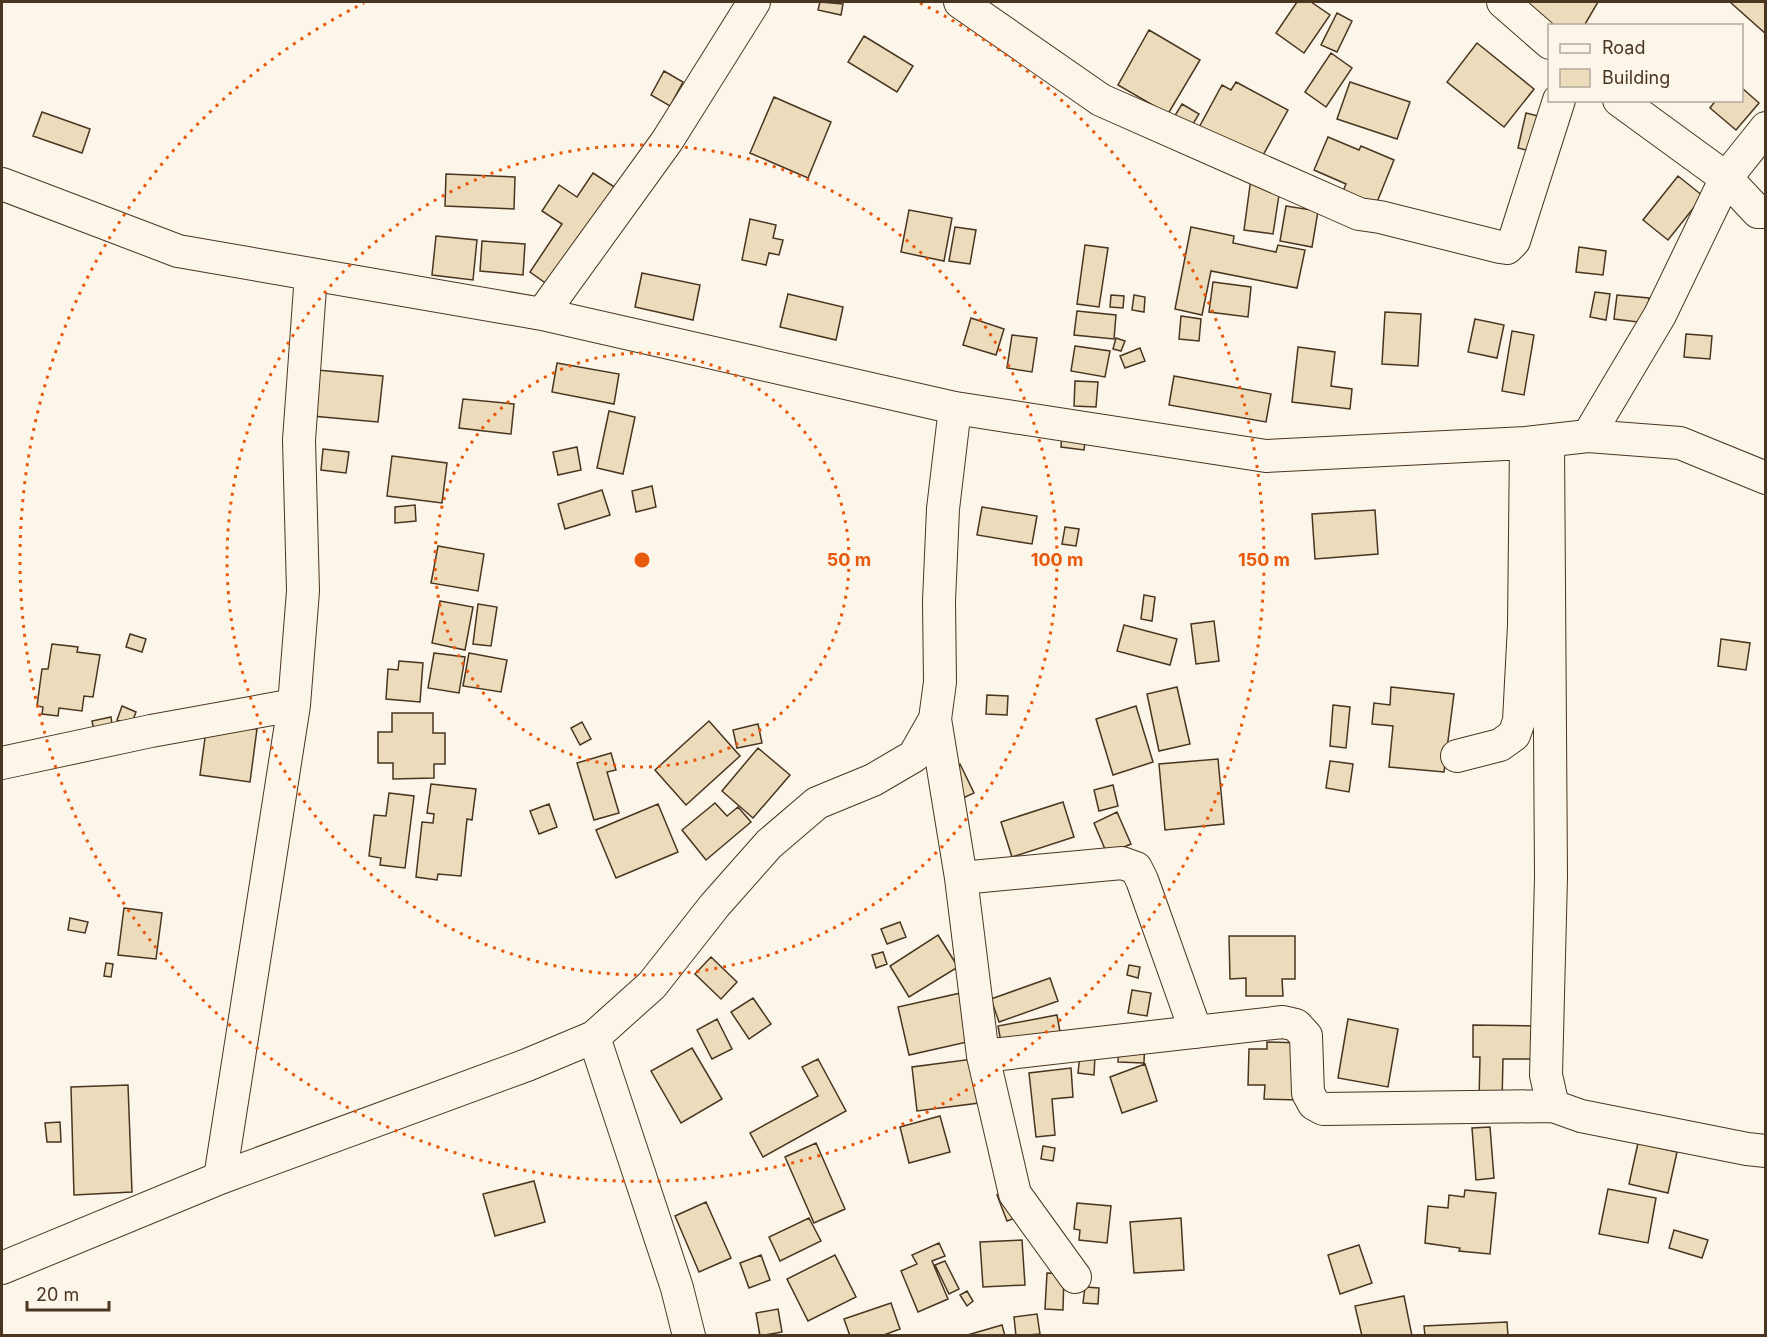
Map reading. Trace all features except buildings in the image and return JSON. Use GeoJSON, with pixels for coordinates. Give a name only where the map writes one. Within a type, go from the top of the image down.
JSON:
{"type":"FeatureCollection","features":[{"type":"Feature","properties":{"kind":"street"},"geometry":{"type":"LineString","coordinates":[[542,314],[667,141],[754,2]]}},
{"type":"Feature","properties":{"kind":"street"},"geometry":{"type":"LineString","coordinates":[[960,2],[1101,100],[1359,214],[1380,217],[1500,247],[1507,248],[1514,241],[1558,102]]}},
{"type":"Feature","properties":{"kind":"street"},"geometry":{"type":"LineString","coordinates":[[1503,2],[1548,42]]}},
{"type":"Feature","properties":{"kind":"street"},"geometry":{"type":"LineString","coordinates":[[1622,102],[1726,178],[1758,212],[1766,212]]}},
{"type":"Feature","properties":{"kind":"street"},"geometry":{"type":"LineString","coordinates":[[1588,436],[1660,315],[1726,178],[1766,128]]}},
{"type":"Feature","properties":{"kind":"street"},"geometry":{"type":"LineString","coordinates":[[2,184],[178,251],[542,314],[955,408],[1266,456],[1537,442],[1588,436],[1680,443],[1766,478]]}},
{"type":"Feature","properties":{"kind":"street"},"geometry":{"type":"LineString","coordinates":[[220,1178],[294,705],[303,591],[299,440],[311,274]]}},
{"type":"Feature","properties":{"kind":"street"},"geometry":{"type":"LineString","coordinates":[[955,408],[943,509],[939,601],[940,682],[935,719],[961,878],[983,1056],[1015,1194],[1075,1277]]}},
{"type":"Feature","properties":{"kind":"street"},"geometry":{"type":"LineString","coordinates":[[1457,756],[1500,745],[1514,735],[1519,721],[1537,442]]}},
{"type":"Feature","properties":{"kind":"street"},"geometry":{"type":"LineString","coordinates":[[1537,442],[1551,877],[1546,1075],[1553,1106]]}},
{"type":"Feature","properties":{"kind":"street"},"geometry":{"type":"LineString","coordinates":[[2,763],[151,731],[294,705]]}},
{"type":"Feature","properties":{"kind":"street"},"geometry":{"type":"LineString","coordinates":[[2,1268],[220,1178],[594,1038],[652,985],[715,905],[769,844],[817,803],[873,780],[914,756],[935,719]]}},
{"type":"Feature","properties":{"kind":"street"},"geometry":{"type":"LineString","coordinates":[[961,878],[1122,863],[1136,868],[1196,1032]]}},
{"type":"Feature","properties":{"kind":"street"},"geometry":{"type":"LineString","coordinates":[[983,1056],[1283,1022],[1296,1025],[1306,1036],[1308,1093],[1314,1104],[1323,1109],[1553,1106],[1581,1116],[1766,1151]]}},
{"type":"Feature","properties":{"kind":"street"},"geometry":{"type":"LineString","coordinates":[[594,1038],[677,1288],[689,1335]]}}]}
